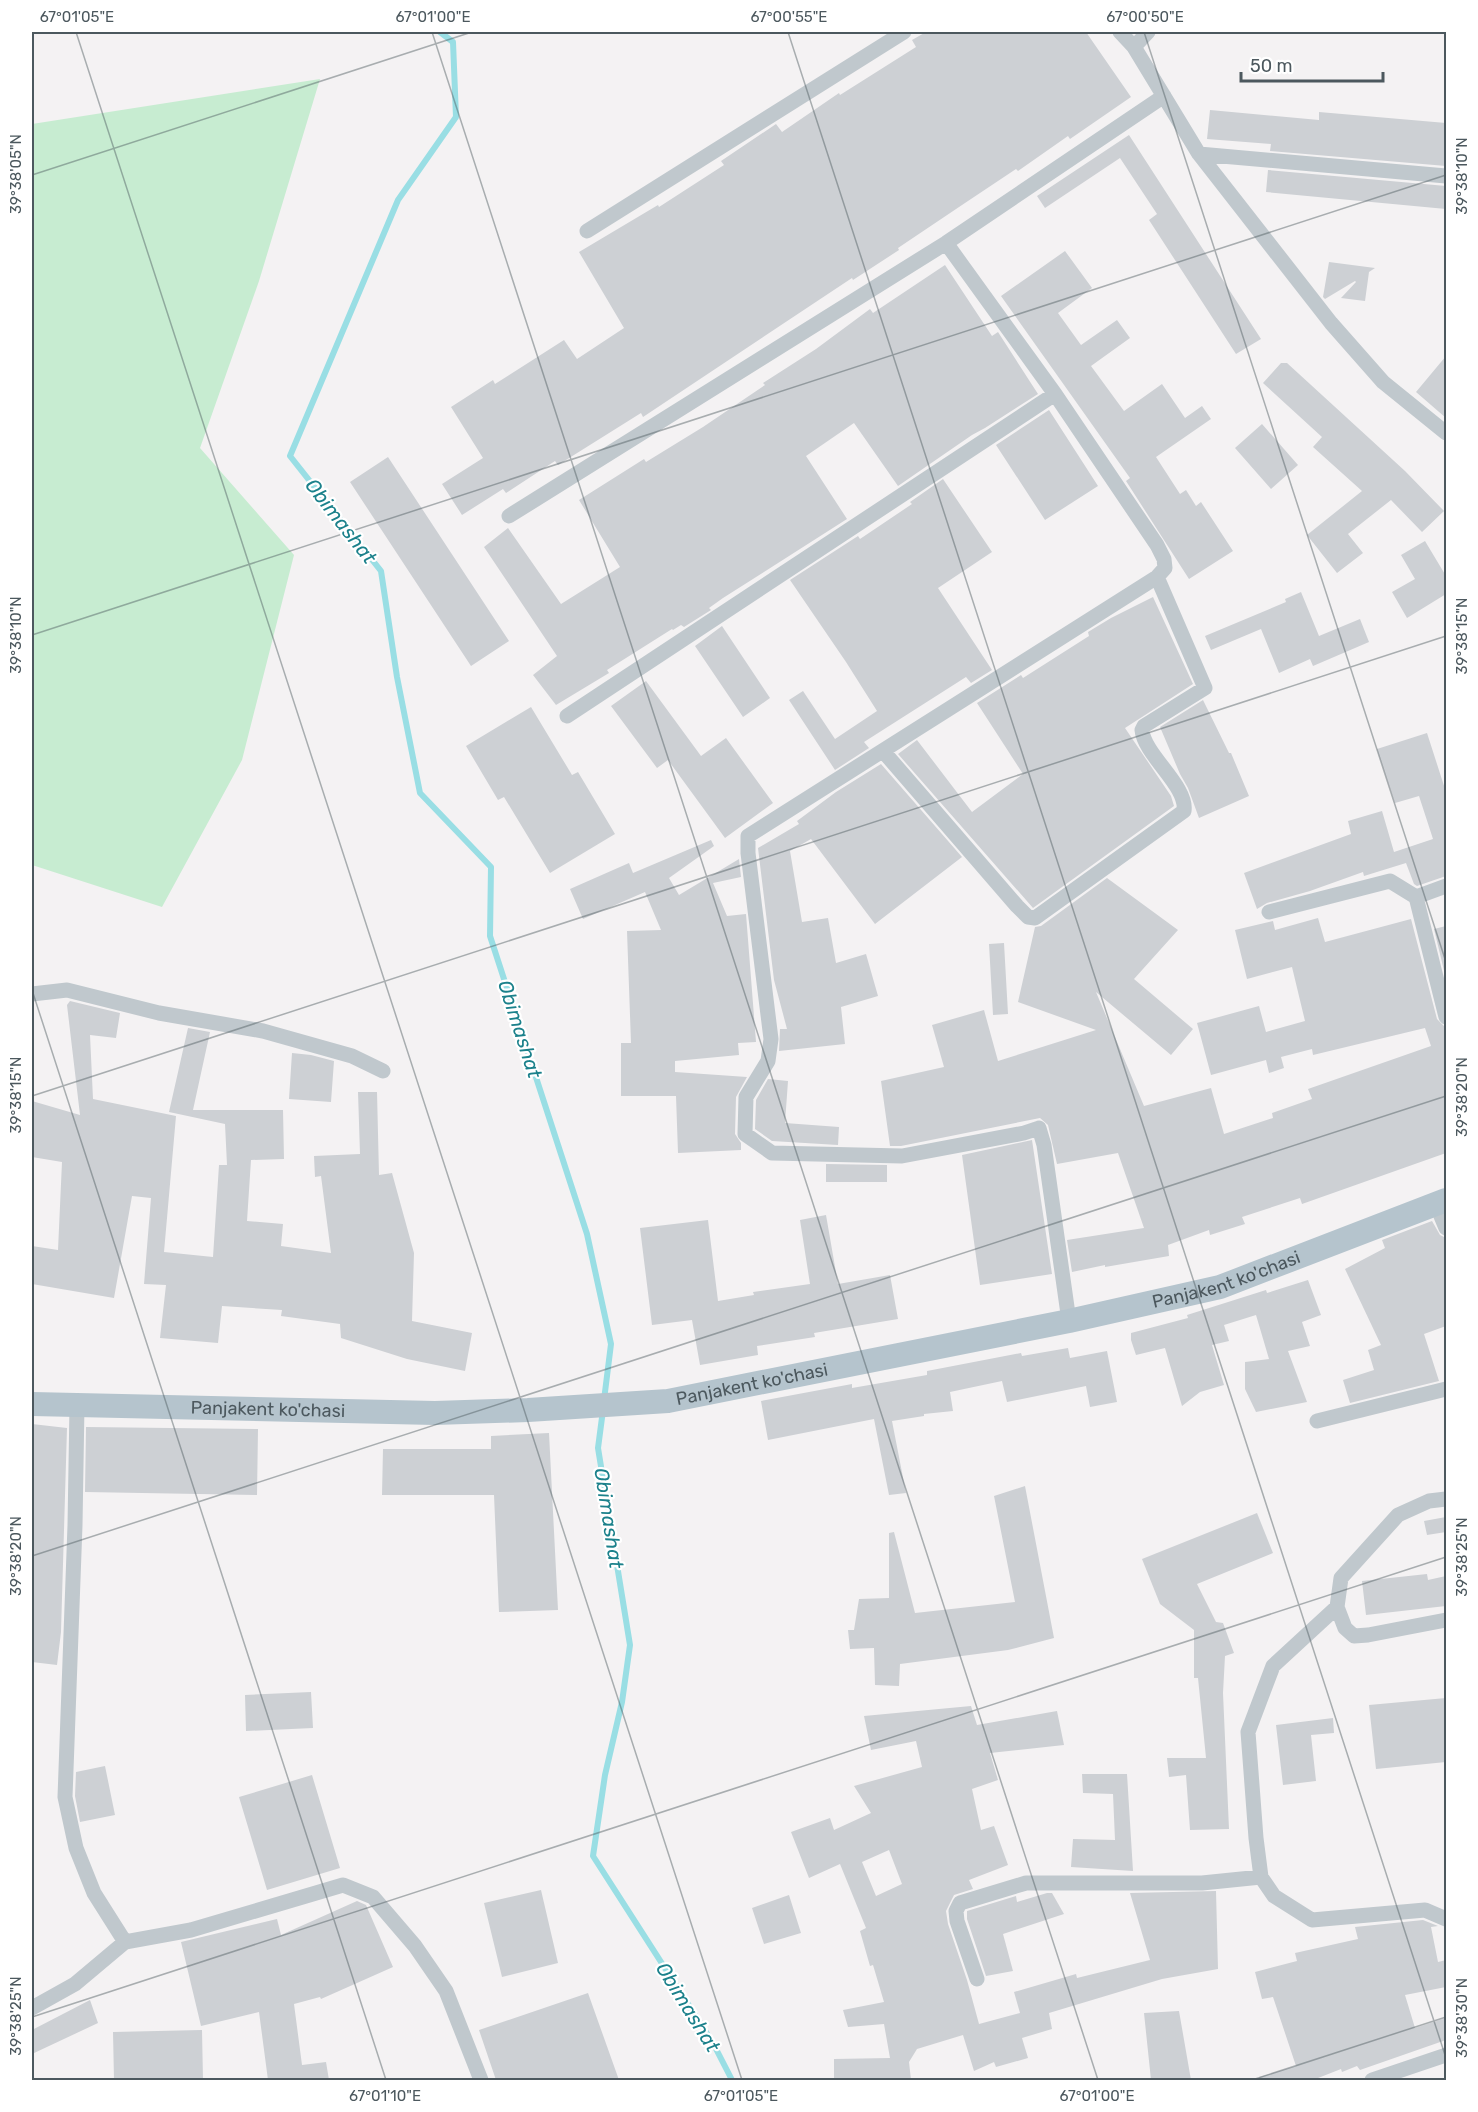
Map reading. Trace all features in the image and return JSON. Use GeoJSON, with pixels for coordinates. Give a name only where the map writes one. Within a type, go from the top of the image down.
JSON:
{"type":"FeatureCollection","features":[{"type":"Feature","properties":{"kind":"main road","name":"Panjakent ko'chasi"},"geometry":{"type":"LineString","coordinates":[[32,1404],[435,1413],[668,1401],[1069,1321],[1220,1287],[1441,1202]]}},
{"type":"Feature","properties":{"kind":"street"},"geometry":{"type":"LineString","coordinates":[[587,231],[904,32]]}},
{"type":"Feature","properties":{"kind":"street"},"geometry":{"type":"LineString","coordinates":[[1120,32],[1134,47],[1199,154],[1331,323],[1383,382],[1446,433]]}},
{"type":"Feature","properties":{"kind":"street"},"geometry":{"type":"LineString","coordinates":[[1134,47],[1149,32]]}},
{"type":"Feature","properties":{"kind":"street"},"geometry":{"type":"LineString","coordinates":[[509,516],[946,243],[1164,96]]}},
{"type":"Feature","properties":{"kind":"street"},"geometry":{"type":"LineString","coordinates":[[1199,154],[1446,176]]}},
{"type":"Feature","properties":{"kind":"street"},"geometry":{"type":"LineString","coordinates":[[946,243],[1055,394],[1157,545],[1164,559],[1165,568],[1157,577],[748,836],[748,853],[771,1038],[768,1061],[746,1097],[745,1134],[772,1153],[902,1156],[1024,1133],[1039,1128],[1044,1145],[1069,1321]]}},
{"type":"Feature","properties":{"kind":"street"},"geometry":{"type":"LineString","coordinates":[[567,717],[1055,394]]}},
{"type":"Feature","properties":{"kind":"street"},"geometry":{"type":"LineString","coordinates":[[883,751],[1017,906],[1028,917],[1035,918],[1184,811],[1184,799],[1145,741],[1142,730],[1144,726],[1205,688],[1157,577]]}},
{"type":"Feature","properties":{"kind":"street"},"geometry":{"type":"LineString","coordinates":[[1269,912],[1390,881],[1416,897],[1446,1017]]}},
{"type":"Feature","properties":{"kind":"street"},"geometry":{"type":"LineString","coordinates":[[1416,897],[1446,886]]}},
{"type":"Feature","properties":{"kind":"street"},"geometry":{"type":"LineString","coordinates":[[32,994],[67,990],[159,1013],[263,1031],[352,1056],[383,1071]]}},
{"type":"Feature","properties":{"kind":"street"},"geometry":{"type":"LineString","coordinates":[[1441,1202],[1446,1228]]}},
{"type":"Feature","properties":{"kind":"street"},"geometry":{"type":"LineString","coordinates":[[1317,1421],[1446,1389]]}},
{"type":"Feature","properties":{"kind":"street"},"geometry":{"type":"LineString","coordinates":[[76,1405],[75,1525],[65,1797],[76,1848],[94,1893],[125,1942]]}},
{"type":"Feature","properties":{"kind":"street"},"geometry":{"type":"LineString","coordinates":[[1446,1499],[1430,1501],[1398,1515],[1341,1578],[1337,1607],[1345,1628],[1354,1636],[1446,1620]]}},
{"type":"Feature","properties":{"kind":"street"},"geometry":{"type":"LineString","coordinates":[[1337,1607],[1273,1666],[1248,1732],[1261,1877],[1274,1896],[1312,1920],[1425,1910],[1446,1918]]}},
{"type":"Feature","properties":{"kind":"street"},"geometry":{"type":"LineString","coordinates":[[977,1979],[957,1921],[956,1911],[960,1904],[1026,1883],[1202,1883],[1261,1877]]}},
{"type":"Feature","properties":{"kind":"street"},"geometry":{"type":"LineString","coordinates":[[32,2008],[75,1984],[125,1942],[191,1930],[343,1885],[373,1897],[415,1947],[446,1991],[481,2080]]}},
{"type":"Feature","properties":{"kind":"street"},"geometry":{"type":"LineString","coordinates":[[1372,2080],[1446,2055]]}},
{"type":"Feature","properties":{"kind":"green space"},"geometry":{"type":"Polygon","coordinates":[[[320,79],[259,281],[200,448],[294,555],[242,760],[162,907],[32,865],[32,124],[320,79]]]}},
{"type":"Feature","properties":{"kind":"building"},"geometry":{"type":"Polygon","coordinates":[[[926,32],[1086,32],[1131,97],[1070,139],[1068,136],[1018,171],[1016,169],[898,248],[899,250],[853,280],[852,278],[643,417],[641,413],[558,465],[555,461],[506,493],[503,489],[462,515],[442,484],[483,458],[451,407],[493,380],[495,384],[564,340],[577,359],[624,328],[579,252],[658,205],[659,207],[724,165],[721,161],[776,124],[782,132],[839,93],[840,95],[916,47],[912,40],[926,32]]]}},
{"type":"Feature","properties":{"kind":"building"},"geometry":{"type":"Polygon","coordinates":[[[1210,110],[1319,120],[1319,112],[1446,123],[1446,166],[1270,151],[1271,144],[1207,139],[1210,110]]]}},
{"type":"Feature","properties":{"kind":"building"},"geometry":{"type":"Polygon","coordinates":[[[1129,135],[1261,339],[1236,354],[1149,220],[1157,214],[1120,158],[1045,208],[1037,196],[1129,135]]]}},
{"type":"Feature","properties":{"kind":"building"},"geometry":{"type":"Polygon","coordinates":[[[1268,170],[1446,186],[1446,209],[1266,192],[1268,170]]]}},
{"type":"Feature","properties":{"kind":"building"},"geometry":{"type":"Polygon","coordinates":[[[1065,251],[1092,288],[1058,313],[1081,345],[1117,320],[1130,338],[1091,366],[1124,411],[1162,384],[1185,418],[1202,406],[1211,419],[1156,457],[1180,494],[1186,490],[1196,506],[1201,502],[1233,551],[1189,579],[1126,481],[1130,478],[1001,296],[1065,251]]]}},
{"type":"Feature","properties":{"kind":"building"},"geometry":{"type":"Polygon","coordinates":[[[1329,262],[1375,268],[1369,272],[1365,301],[1341,298],[1355,281],[1325,299],[1323,297],[1329,262]]]}},
{"type":"Feature","properties":{"kind":"building"},"geometry":{"type":"Polygon","coordinates":[[[945,265],[992,336],[998,332],[1038,394],[972,435],[898,486],[854,423],[806,456],[847,519],[723,598],[709,608],[711,610],[684,627],[681,625],[672,629],[607,670],[609,673],[556,705],[533,675],[557,656],[484,547],[508,528],[561,604],[620,567],[579,500],[644,459],[646,462],[703,427],[870,309],[873,313],[945,265]]]}},
{"type":"Feature","properties":{"kind":"building"},"geometry":{"type":"Polygon","coordinates":[[[1446,356],[1446,418],[1416,392],[1446,356]]]}},
{"type":"Feature","properties":{"kind":"building"},"geometry":{"type":"Polygon","coordinates":[[[1281,363],[1287,363],[1405,471],[1444,511],[1422,532],[1391,500],[1348,534],[1363,553],[1337,573],[1307,535],[1362,491],[1313,447],[1322,437],[1263,383],[1281,363]]]}},
{"type":"Feature","properties":{"kind":"building"},"geometry":{"type":"Polygon","coordinates":[[[1049,410],[1098,486],[1045,520],[996,445],[1049,410]]]}},
{"type":"Feature","properties":{"kind":"building"},"geometry":{"type":"Polygon","coordinates":[[[1262,424],[1298,465],[1271,489],[1235,448],[1262,424]]]}},
{"type":"Feature","properties":{"kind":"building"},"geometry":{"type":"Polygon","coordinates":[[[388,457],[509,641],[471,666],[350,482],[388,457]]]}},
{"type":"Feature","properties":{"kind":"building"},"geometry":{"type":"Polygon","coordinates":[[[943,479],[992,552],[938,588],[992,670],[971,683],[966,677],[864,742],[869,748],[835,770],[789,700],[803,691],[835,739],[877,711],[790,580],[858,536],[860,539],[912,504],[910,502],[943,479]]]}},
{"type":"Feature","properties":{"kind":"building"},"geometry":{"type":"Polygon","coordinates":[[[1425,541],[1446,576],[1446,594],[1407,618],[1392,592],[1415,579],[1401,555],[1425,541]]]}},
{"type":"Feature","properties":{"kind":"building"},"geometry":{"type":"Polygon","coordinates":[[[1301,592],[1319,636],[1360,619],[1369,642],[1313,666],[1310,659],[1279,673],[1261,629],[1211,650],[1205,636],[1286,602],[1285,599],[1301,592]]]}},
{"type":"Feature","properties":{"kind":"building"},"geometry":{"type":"Polygon","coordinates":[[[1153,597],[1193,684],[1125,728],[1171,796],[1174,806],[1033,908],[898,754],[917,740],[972,812],[1023,774],[977,703],[1021,675],[1023,678],[1089,636],[1088,632],[1111,618],[1153,597]]]}},
{"type":"Feature","properties":{"kind":"building"},"geometry":{"type":"Polygon","coordinates":[[[722,626],[770,698],[743,717],[695,646],[722,626]]]}},
{"type":"Feature","properties":{"kind":"building"},"geometry":{"type":"Polygon","coordinates":[[[646,681],[701,756],[726,738],[773,803],[725,838],[668,760],[657,768],[611,706],[646,681]]]}},
{"type":"Feature","properties":{"kind":"building"},"geometry":{"type":"Polygon","coordinates":[[[1203,700],[1231,753],[1249,796],[1199,818],[1160,727],[1203,700]]]}},
{"type":"Feature","properties":{"kind":"building"},"geometry":{"type":"Polygon","coordinates":[[[531,707],[572,775],[578,772],[615,834],[550,873],[504,797],[498,800],[466,746],[531,707]]]}},
{"type":"Feature","properties":{"kind":"building"},"geometry":{"type":"Polygon","coordinates":[[[1427,733],[1446,792],[1446,876],[1417,886],[1414,884],[1406,863],[1364,876],[1363,872],[1267,903],[1257,909],[1244,873],[1351,834],[1348,821],[1382,811],[1394,852],[1433,839],[1419,796],[1395,803],[1377,749],[1427,733]]]}},
{"type":"Feature","properties":{"kind":"building"},"geometry":{"type":"Polygon","coordinates":[[[881,764],[962,857],[875,924],[811,839],[790,851],[802,922],[828,918],[836,963],[866,954],[878,996],[841,1007],[845,1044],[779,1051],[780,1029],[787,1029],[774,980],[758,848],[799,824],[797,821],[836,792],[881,764]]]}},
{"type":"Feature","properties":{"kind":"building"},"geometry":{"type":"Polygon","coordinates":[[[711,840],[714,846],[669,878],[679,895],[739,859],[741,877],[713,883],[727,916],[746,914],[756,1042],[738,1043],[739,1055],[675,1061],[675,1072],[747,1077],[736,1097],[735,1134],[741,1143],[741,1150],[678,1153],[676,1096],[621,1096],[621,1043],[631,1043],[627,931],[661,930],[645,892],[583,919],[570,889],[629,863],[633,873],[711,840]]]}},
{"type":"Feature","properties":{"kind":"building"},"geometry":{"type":"Polygon","coordinates":[[[1107,878],[1178,930],[1134,979],[1193,1029],[1171,1055],[1096,992],[1144,1106],[1211,1088],[1224,1134],[1273,1118],[1272,1113],[1312,1099],[1308,1089],[1431,1046],[1425,1028],[1313,1055],[1312,1049],[1281,1057],[1284,1068],[1269,1073],[1266,1060],[1211,1075],[1197,1023],[1259,1006],[1266,1032],[1305,1021],[1292,967],[1247,979],[1235,930],[1273,921],[1275,930],[1318,918],[1325,942],[1411,919],[1437,1019],[1444,1026],[1446,1036],[1446,1153],[1302,1204],[1300,1198],[1242,1217],[1245,1224],[1210,1235],[1209,1230],[1168,1245],[1169,1256],[1072,1272],[1067,1240],[1144,1228],[1118,1153],[1057,1164],[1048,1125],[1040,1118],[901,1146],[890,1146],[881,1081],[944,1067],[932,1025],[984,1010],[998,1061],[1096,1030],[1018,1002],[1035,927],[1041,926],[1107,878]]]}},
{"type":"Feature","properties":{"kind":"building"},"geometry":{"type":"Polygon","coordinates":[[[1446,926],[1446,979],[1434,929],[1446,926]]]}},
{"type":"Feature","properties":{"kind":"building"},"geometry":{"type":"Polygon","coordinates":[[[1004,943],[1008,1014],[993,1015],[989,944],[1004,943]]]}},
{"type":"Feature","properties":{"kind":"building"},"geometry":{"type":"Polygon","coordinates":[[[70,1001],[120,1013],[116,1038],[90,1035],[93,1099],[176,1116],[164,1252],[213,1257],[219,1165],[227,1165],[225,1124],[169,1112],[188,1028],[210,1032],[193,1110],[283,1110],[284,1159],[251,1160],[247,1221],[283,1224],[281,1246],[331,1253],[321,1176],[315,1177],[314,1156],[360,1154],[358,1092],[377,1092],[379,1175],[392,1173],[414,1253],[412,1321],[472,1333],[465,1371],[407,1359],[341,1338],[340,1324],[281,1316],[282,1310],[222,1306],[218,1343],[160,1338],[166,1285],[144,1284],[151,1198],[132,1196],[114,1298],[32,1284],[32,1246],[58,1250],[62,1162],[32,1157],[32,1101],[80,1115],[67,1005],[70,1001]]]}},
{"type":"Feature","properties":{"kind":"building"},"geometry":{"type":"Polygon","coordinates":[[[292,1053],[334,1061],[331,1102],[289,1099],[292,1053]]]}},
{"type":"Feature","properties":{"kind":"building"},"geometry":{"type":"Polygon","coordinates":[[[768,1079],[788,1081],[785,1123],[839,1127],[838,1145],[772,1141],[755,1129],[756,1100],[768,1079]]]}},
{"type":"Feature","properties":{"kind":"building"},"geometry":{"type":"Polygon","coordinates":[[[1032,1140],[1052,1274],[980,1285],[962,1155],[1032,1140]]]}},
{"type":"Feature","properties":{"kind":"building"},"geometry":{"type":"Polygon","coordinates":[[[826,1164],[887,1165],[887,1182],[826,1182],[826,1164]]]}},
{"type":"Feature","properties":{"kind":"building"},"geometry":{"type":"Polygon","coordinates":[[[826,1215],[838,1284],[890,1275],[898,1319],[814,1333],[815,1337],[757,1346],[758,1355],[700,1365],[692,1320],[652,1325],[640,1228],[708,1220],[718,1301],[754,1295],[753,1292],[810,1284],[800,1220],[826,1215]]]}},
{"type":"Feature","properties":{"kind":"building"},"geometry":{"type":"Polygon","coordinates":[[[1432,1221],[1440,1235],[1446,1238],[1446,1326],[1424,1334],[1439,1381],[1350,1403],[1343,1380],[1374,1370],[1368,1350],[1381,1345],[1345,1269],[1385,1248],[1382,1240],[1432,1221]]]}},
{"type":"Feature","properties":{"kind":"building"},"geometry":{"type":"Polygon","coordinates":[[[1308,1280],[1321,1315],[1302,1322],[1310,1346],[1288,1351],[1307,1402],[1256,1412],[1245,1389],[1245,1362],[1269,1359],[1256,1315],[1224,1325],[1229,1341],[1212,1345],[1224,1385],[1200,1392],[1182,1406],[1165,1348],[1136,1355],[1131,1333],[1188,1318],[1187,1315],[1266,1290],[1267,1293],[1308,1280]]]}},
{"type":"Feature","properties":{"kind":"building"},"geometry":{"type":"Polygon","coordinates":[[[1068,1348],[1070,1358],[1107,1351],[1117,1402],[1090,1407],[1086,1386],[1007,1402],[1002,1381],[950,1392],[953,1411],[892,1421],[906,1493],[889,1495],[874,1419],[768,1440],[761,1401],[852,1384],[852,1388],[927,1375],[927,1371],[1021,1353],[1022,1356],[1068,1348]]]}},
{"type":"Feature","properties":{"kind":"building"},"geometry":{"type":"Polygon","coordinates":[[[32,1424],[67,1428],[61,1632],[57,1665],[32,1662],[32,1424]]]}},
{"type":"Feature","properties":{"kind":"building"},"geometry":{"type":"Polygon","coordinates":[[[86,1427],[258,1429],[257,1495],[85,1492],[86,1427]]]}},
{"type":"Feature","properties":{"kind":"building"},"geometry":{"type":"Polygon","coordinates":[[[549,1433],[558,1610],[499,1612],[494,1495],[382,1495],[383,1449],[491,1449],[491,1436],[549,1433]]]}},
{"type":"Feature","properties":{"kind":"building"},"geometry":{"type":"Polygon","coordinates":[[[1025,1486],[1054,1638],[1008,1650],[900,1664],[899,1686],[875,1685],[874,1648],[850,1649],[848,1630],[854,1630],[859,1599],[889,1598],[889,1533],[894,1532],[915,1613],[1015,1602],[994,1496],[1025,1486]]]}},
{"type":"Feature","properties":{"kind":"building"},"geometry":{"type":"Polygon","coordinates":[[[1257,1513],[1273,1553],[1197,1584],[1216,1622],[1223,1623],[1234,1653],[1225,1656],[1223,1693],[1229,1829],[1190,1830],[1186,1775],[1169,1777],[1167,1758],[1206,1758],[1198,1678],[1194,1678],[1194,1630],[1160,1604],[1142,1559],[1257,1513]]]}},
{"type":"Feature","properties":{"kind":"building"},"geometry":{"type":"Polygon","coordinates":[[[1446,1517],[1446,1532],[1427,1535],[1424,1521],[1446,1517]]]}},
{"type":"Feature","properties":{"kind":"building"},"geometry":{"type":"Polygon","coordinates":[[[1427,1574],[1428,1580],[1446,1576],[1446,1606],[1366,1615],[1362,1581],[1427,1574]]]}},
{"type":"Feature","properties":{"kind":"building"},"geometry":{"type":"Polygon","coordinates":[[[311,1692],[313,1728],[246,1731],[245,1695],[311,1692]]]}},
{"type":"Feature","properties":{"kind":"building"},"geometry":{"type":"Polygon","coordinates":[[[1446,1698],[1446,1762],[1376,1769],[1369,1705],[1446,1698]]]}},
{"type":"Feature","properties":{"kind":"building"},"geometry":{"type":"Polygon","coordinates":[[[971,1706],[977,1725],[1057,1711],[1064,1745],[990,1753],[998,1780],[972,1789],[981,1830],[994,1826],[1008,1865],[969,1880],[973,1889],[954,1895],[946,1911],[979,2024],[1020,2013],[1014,1992],[1076,1974],[1077,1978],[1150,1960],[1130,1893],[1216,1891],[1218,1969],[1162,1979],[1049,2013],[1052,2029],[1022,2038],[1028,2058],[996,2067],[994,2062],[974,2071],[963,2035],[917,2049],[909,2062],[911,2080],[834,2080],[834,2059],[890,2058],[884,2024],[848,2027],[843,2010],[884,2002],[860,1931],[866,1928],[840,1864],[809,1878],[791,1832],[830,1818],[834,1830],[871,1813],[854,1786],[922,1767],[916,1741],[871,1750],[864,1716],[971,1706]],[[889,1850],[862,1862],[876,1896],[902,1884],[889,1850]]]}},
{"type":"Feature","properties":{"kind":"building"},"geometry":{"type":"Polygon","coordinates":[[[1333,1718],[1334,1733],[1311,1735],[1316,1781],[1283,1785],[1276,1725],[1333,1718]]]}},
{"type":"Feature","properties":{"kind":"building"},"geometry":{"type":"Polygon","coordinates":[[[105,1766],[115,1815],[80,1822],[75,1796],[76,1772],[105,1766]]]}},
{"type":"Feature","properties":{"kind":"building"},"geometry":{"type":"Polygon","coordinates":[[[1082,1774],[1127,1774],[1133,1871],[1071,1867],[1073,1839],[1115,1840],[1113,1794],[1083,1793],[1082,1774]]]}},
{"type":"Feature","properties":{"kind":"building"},"geometry":{"type":"Polygon","coordinates":[[[312,1775],[340,1868],[267,1890],[239,1797],[312,1775]]]}},
{"type":"Feature","properties":{"kind":"building"},"geometry":{"type":"Polygon","coordinates":[[[541,1890],[558,1963],[502,1977],[484,1903],[541,1890]]]}},
{"type":"Feature","properties":{"kind":"building"},"geometry":{"type":"Polygon","coordinates":[[[1052,1893],[1064,1914],[1003,1934],[1013,1971],[986,1976],[967,1919],[967,1911],[1016,1896],[1017,1902],[1052,1893]]]}},
{"type":"Feature","properties":{"kind":"building"},"geometry":{"type":"Polygon","coordinates":[[[789,1895],[801,1933],[764,1944],[752,1908],[789,1895]]]}},
{"type":"Feature","properties":{"kind":"building"},"geometry":{"type":"Polygon","coordinates":[[[357,1901],[366,1905],[393,1967],[321,1999],[320,1997],[294,2004],[302,2065],[326,2062],[329,2080],[268,2080],[259,2012],[201,2026],[181,1942],[277,1919],[281,1935],[357,1901]]]}},
{"type":"Feature","properties":{"kind":"building"},"geometry":{"type":"Polygon","coordinates":[[[1423,1920],[1438,1926],[1431,1927],[1438,1962],[1446,1960],[1446,1987],[1405,1995],[1415,2028],[1446,2018],[1446,2040],[1360,2070],[1357,2066],[1342,2072],[1341,2069],[1313,2080],[1260,2080],[1259,2077],[1296,2066],[1273,1997],[1262,1999],[1255,1972],[1297,1961],[1295,1953],[1358,1939],[1355,1927],[1423,1920]]]}},
{"type":"Feature","properties":{"kind":"building"},"geometry":{"type":"Polygon","coordinates":[[[588,1993],[619,2080],[496,2080],[479,2030],[588,1993]]]}},
{"type":"Feature","properties":{"kind":"building"},"geometry":{"type":"Polygon","coordinates":[[[90,2000],[98,2023],[32,2054],[32,2030],[90,2000]]]}},
{"type":"Feature","properties":{"kind":"building"},"geometry":{"type":"Polygon","coordinates":[[[1179,2011],[1191,2080],[1151,2080],[1144,2013],[1179,2011]]]}},
{"type":"Feature","properties":{"kind":"building"},"geometry":{"type":"Polygon","coordinates":[[[202,2030],[203,2080],[114,2080],[113,2032],[202,2030]]]}},
{"type":"Feature","properties":{"kind":"waterway","name":"Obimashat"},"geometry":{"type":"LineString","coordinates":[[440,32],[453,42],[456,117],[398,200],[290,456],[381,571],[397,677],[420,793],[491,867],[490,936],[587,1234],[611,1344],[604,1400]]}},
{"type":"Feature","properties":{"kind":"waterway","name":"Obimashat"},"geometry":{"type":"LineString","coordinates":[[603,1410],[598,1448],[630,1645],[622,1702],[605,1775],[593,1856],[713,2043],[732,2080]]}}]}
